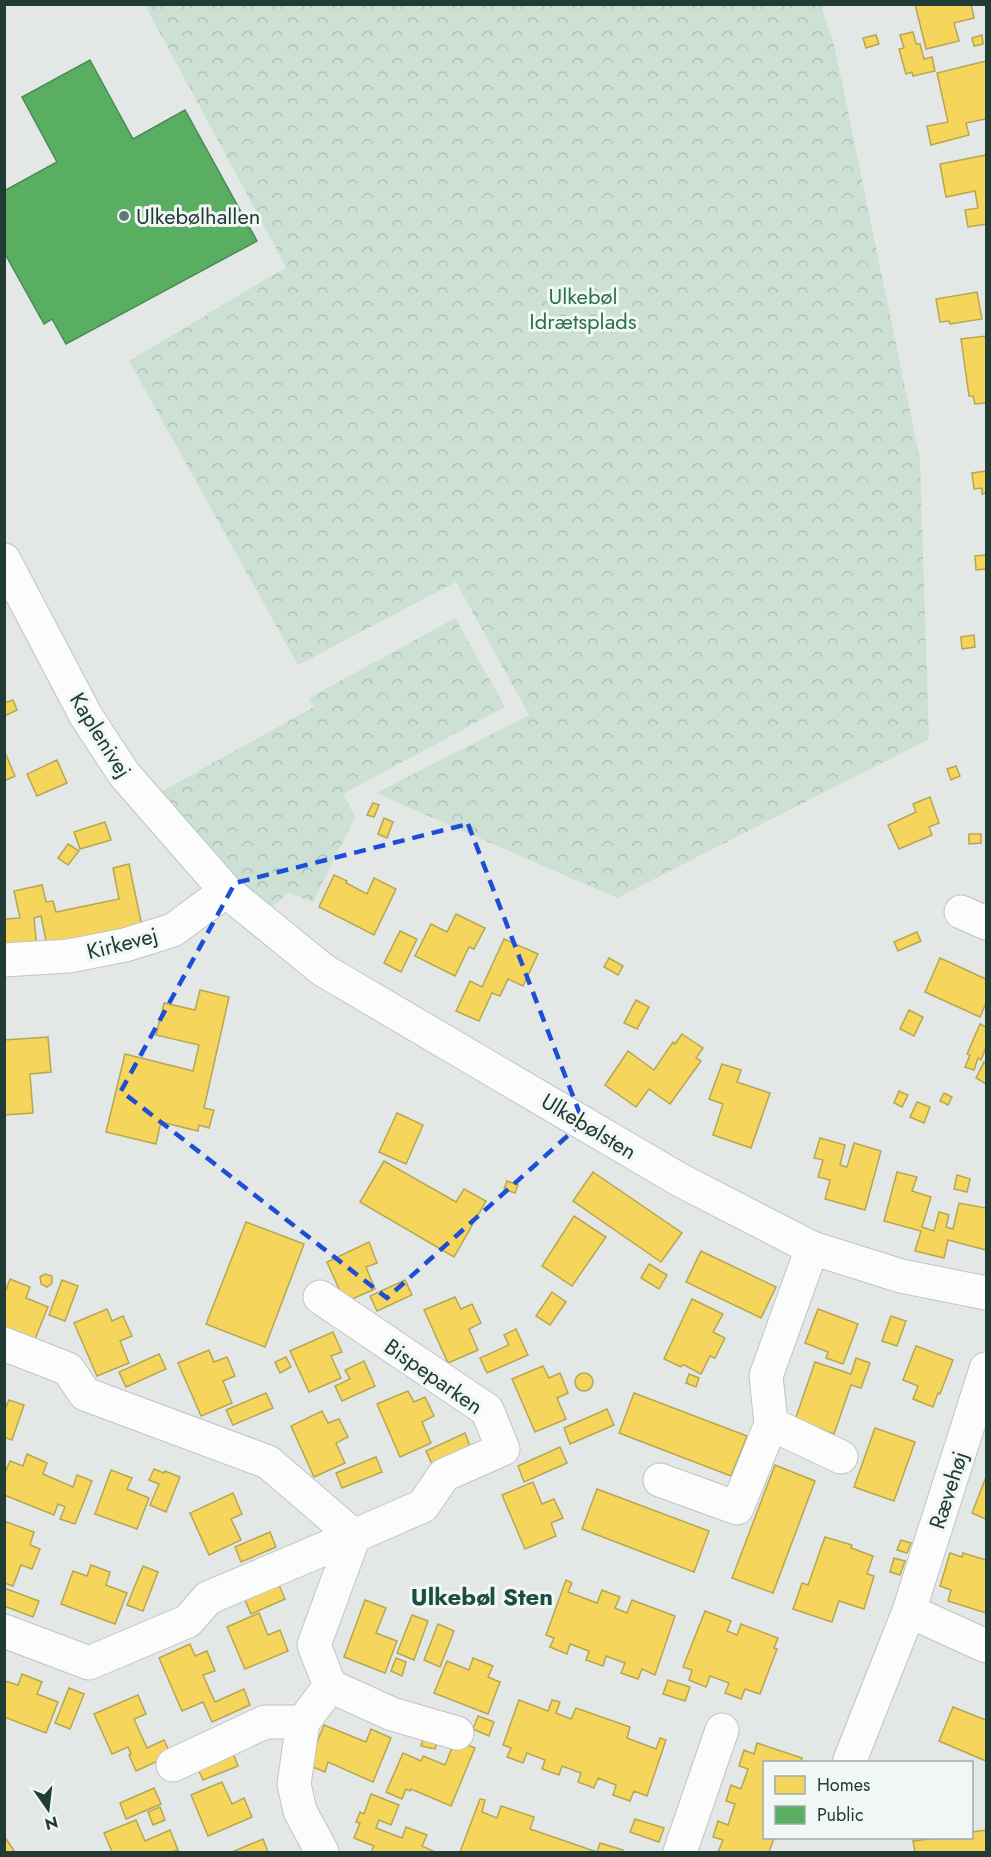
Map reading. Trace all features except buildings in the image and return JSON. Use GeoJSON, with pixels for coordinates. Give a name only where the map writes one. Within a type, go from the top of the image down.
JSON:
{"type":"FeatureCollection","features":[{"type":"Feature","properties":{"kind":"street","name":"Kaplenivej"},"geometry":{"type":"LineString","coordinates":[[4,560],[86,716],[124,774],[226,891]]}},
{"type":"Feature","properties":{"kind":"street","name":"Kirkevej"},"geometry":{"type":"LineString","coordinates":[[4,960],[69,956],[125,945],[173,930],[226,891]]}},
{"type":"Feature","properties":{"kind":"street","name":"Ulkebølsten"},"geometry":{"type":"LineString","coordinates":[[226,891],[323,970],[680,1180],[812,1248],[901,1276],[987,1293]]}},
{"type":"Feature","properties":{"kind":"street"},"geometry":{"type":"LineString","coordinates":[[660,1480],[736,1509],[771,1425],[766,1376],[812,1248]]}},
{"type":"Feature","properties":{"kind":"street","name":"Bispeparken"},"geometry":{"type":"LineString","coordinates":[[4,1631],[89,1663],[188,1621],[208,1598],[423,1506],[444,1475],[503,1449],[487,1410],[320,1297]]}},
{"type":"Feature","properties":{"kind":"street"},"geometry":{"type":"LineString","coordinates":[[4,1344],[68,1369],[85,1394],[268,1462],[354,1536],[314,1645],[330,1686],[392,1714],[457,1733]]}},
{"type":"Feature","properties":{"kind":"street","name":"Rævehøj"},"geometry":{"type":"LineString","coordinates":[[850,1760],[909,1611],[987,1369]]}},
{"type":"Feature","properties":{"kind":"street"},"geometry":{"type":"LineString","coordinates":[[771,1425],[841,1457]]}},
{"type":"Feature","properties":{"kind":"street"},"geometry":{"type":"LineString","coordinates":[[909,1611],[987,1646]]}},
{"type":"Feature","properties":{"kind":"street"},"geometry":{"type":"LineString","coordinates":[[322,1852],[300,1811],[294,1784],[303,1722],[330,1686]]}},
{"type":"Feature","properties":{"kind":"street"},"geometry":{"type":"LineString","coordinates":[[173,1765],[265,1722],[303,1722]]}},
{"type":"Feature","properties":{"kind":"street"},"geometry":{"type":"LineString","coordinates":[[680,1852],[722,1730]]}},
{"type":"Feature","properties":{"kind":"highlighted area"},"geometry":{"type":"Polygon","coordinates":[[[468,824],[583,1122],[387,1298],[121,1091],[235,883],[468,824]]]}},
{"type":"Feature","properties":{"kind":"green space","name":"Ulkebøl Idrætsplads"},"geometry":{"type":"Polygon","coordinates":[[[145,5],[821,5],[835,49],[920,460],[929,739],[617,898],[376,793],[529,715],[456,582],[298,665],[129,361],[286,267],[145,5]]]}},
{"type":"Feature","properties":{"kind":"green space"},"geometry":{"type":"Polygon","coordinates":[[[455,618],[505,707],[343,794],[355,817],[313,902],[288,893],[269,910],[234,880],[157,794],[314,707],[309,698],[455,618]]]}},
{"type":"Feature","properties":{"kind":"place","name":"Ulkebølhallen"},"geometry":{"type":"Point","coordinates":[124,216]}},
{"type":"Feature","properties":{"kind":"district","name":"Ulkebøl Sten"},"geometry":{"type":"Point","coordinates":[482,1597]}}]}
